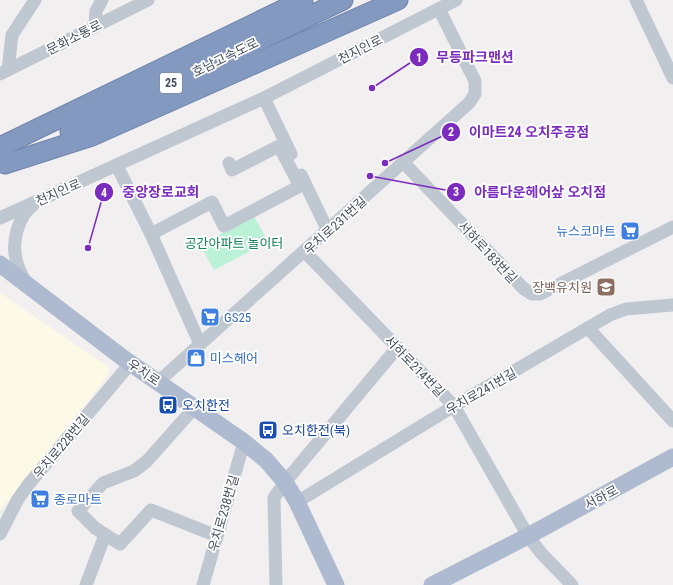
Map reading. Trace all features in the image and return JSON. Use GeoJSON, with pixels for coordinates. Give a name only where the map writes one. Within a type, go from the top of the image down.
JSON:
{"type":"FeatureCollection","features":[{"type":"Feature","properties":{"kind":"highway","name":"호남고속도로"},"geometry":{"type":"LineString","coordinates":[[2,159],[303,0]]}},
{"type":"Feature","properties":{"kind":"highway","name":"호남고속도로"},"geometry":{"type":"LineString","coordinates":[[2,159],[343,0]]}},
{"type":"Feature","properties":{"kind":"highway"},"geometry":{"type":"LineString","coordinates":[[2,159],[92,136],[398,0]]}},
{"type":"Feature","properties":{"kind":"main road","name":"우치로"},"geometry":{"type":"LineString","coordinates":[[0,264],[130,364],[195,407],[244,442],[266,460],[285,482],[297,502],[336,585]]}},
{"type":"Feature","properties":{"kind":"main road","name":"서하로"},"geometry":{"type":"LineString","coordinates":[[432,585],[528,536],[673,457]]}},
{"type":"Feature","properties":{"kind":"street"},"geometry":{"type":"LineString","coordinates":[[4,72],[12,35],[35,0]]}},
{"type":"Feature","properties":{"kind":"street"},"geometry":{"type":"LineString","coordinates":[[95,26],[96,11],[102,0]]}},
{"type":"Feature","properties":{"kind":"street","name":"문화소통로"},"geometry":{"type":"LineString","coordinates":[[4,72],[148,0]]}},
{"type":"Feature","properties":{"kind":"street","name":"천지인로"},"geometry":{"type":"LineString","coordinates":[[0,218],[264,98],[456,0]]}},
{"type":"Feature","properties":{"kind":"street"},"geometry":{"type":"LineString","coordinates":[[636,0],[673,78]]}},
{"type":"Feature","properties":{"kind":"street","name":"우치로231번길"},"geometry":{"type":"LineString","coordinates":[[158,382],[470,103],[475,94],[475,81],[439,9]]}},
{"type":"Feature","properties":{"kind":"street"},"geometry":{"type":"LineString","coordinates":[[264,98],[328,231]]}},
{"type":"Feature","properties":{"kind":"street"},"geometry":{"type":"LineString","coordinates":[[151,234],[212,202],[224,226],[300,186],[279,146],[232,170],[229,163]]}},
{"type":"Feature","properties":{"kind":"street","name":"서하로183번길"},"geometry":{"type":"LineString","coordinates":[[404,162],[524,289],[532,294],[540,294],[673,226]]}},
{"type":"Feature","properties":{"kind":"street"},"geometry":{"type":"LineString","coordinates":[[117,166],[151,234],[200,344]]}},
{"type":"Feature","properties":{"kind":"street"},"geometry":{"type":"LineString","coordinates":[[27,285],[17,264],[15,242],[22,218],[37,202]]}},
{"type":"Feature","properties":{"kind":"street","name":"서하로214번길"},"geometry":{"type":"LineString","coordinates":[[305,252],[454,406],[528,536]]}},
{"type":"Feature","properties":{"kind":"street","name":"우치로241번길"},"geometry":{"type":"LineString","coordinates":[[297,502],[454,406],[610,315],[626,309],[673,305]]}},
{"type":"Feature","properties":{"kind":"street"},"geometry":{"type":"LineString","coordinates":[[588,328],[673,422]]}},
{"type":"Feature","properties":{"kind":"street"},"geometry":{"type":"LineString","coordinates":[[276,585],[274,498],[285,482],[397,348]]}},
{"type":"Feature","properties":{"kind":"street","name":"우치로228번길"},"geometry":{"type":"LineString","coordinates":[[0,534],[18,499],[130,364]]}},
{"type":"Feature","properties":{"kind":"street"},"geometry":{"type":"LineString","coordinates":[[195,407],[147,461],[134,471],[104,484],[78,511],[105,535],[120,544],[151,510],[217,536]]}},
{"type":"Feature","properties":{"kind":"street","name":"우치로238번길"},"geometry":{"type":"LineString","coordinates":[[203,585],[244,442]]}},
{"type":"Feature","properties":{"kind":"street"},"geometry":{"type":"LineString","coordinates":[[86,585],[105,535]]}},
{"type":"Feature","properties":{"kind":"street"},"geometry":{"type":"LineString","coordinates":[[528,536],[541,553],[572,585]]}},
{"type":"Feature","properties":{"kind":"shaded area"},"geometry":{"type":"Polygon","coordinates":[[[0,293],[109,367],[110,373],[0,511],[0,293]]]}},
{"type":"Feature","properties":{"kind":"green space","name":"공간아파트 놀이터"},"geometry":{"type":"Polygon","coordinates":[[[254,216],[268,242],[214,270],[200,245],[254,216]]]}},
{"type":"Feature","properties":{"kind":"place","name":"무등파크맨션"},"geometry":{"type":"Point","coordinates":[372,88]}},
{"type":"Feature","properties":{"kind":"place","name":"이마트24 오치주공점"},"geometry":{"type":"Point","coordinates":[385,163]}},
{"type":"Feature","properties":{"kind":"place","name":"아름다운헤어샆 오치점"},"geometry":{"type":"Point","coordinates":[370,176]}},
{"type":"Feature","properties":{"kind":"place","name":"뉴스코마트"},"geometry":{"type":"Point","coordinates":[630,231]}},
{"type":"Feature","properties":{"kind":"place","name":"중앙장로교회"},"geometry":{"type":"Point","coordinates":[88,248]}},
{"type":"Feature","properties":{"kind":"place","name":"장백유치원"},"geometry":{"type":"Point","coordinates":[606,287]}},
{"type":"Feature","properties":{"kind":"place","name":"GS25"},"geometry":{"type":"Point","coordinates":[210,317]}},
{"type":"Feature","properties":{"kind":"place","name":"미스헤어"},"geometry":{"type":"Point","coordinates":[196,358]}},
{"type":"Feature","properties":{"kind":"place","name":"오치한전"},"geometry":{"type":"Point","coordinates":[168,405]}},
{"type":"Feature","properties":{"kind":"place","name":"오치한전(북)"},"geometry":{"type":"Point","coordinates":[268,430]}},
{"type":"Feature","properties":{"kind":"place","name":"종로마트"},"geometry":{"type":"Point","coordinates":[40,499]}}]}
